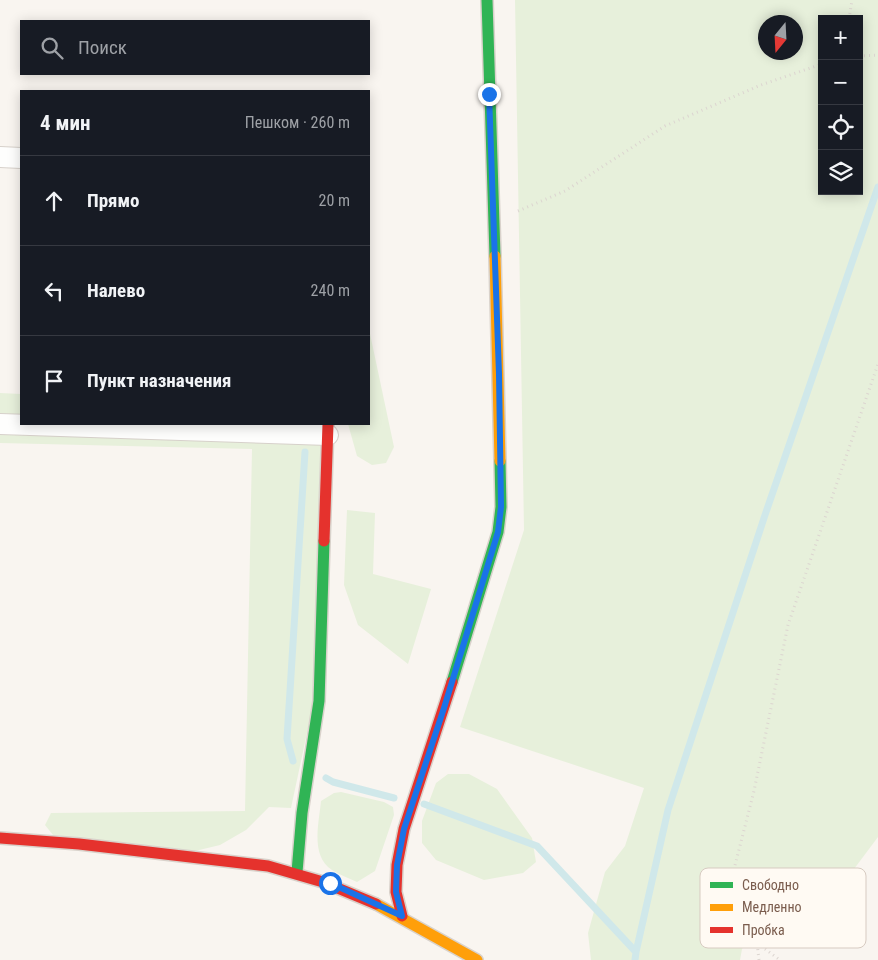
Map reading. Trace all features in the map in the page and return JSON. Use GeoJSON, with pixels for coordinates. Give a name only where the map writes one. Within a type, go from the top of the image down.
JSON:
{"type":"FeatureCollection","features":[{"type":"Feature","properties":{"kind":"street"},"geometry":{"type":"LineString","coordinates":[[402,916],[396,892],[396,883],[397,865],[404,829],[444,708],[498,532],[501,507],[499,374],[487,0]]}},
{"type":"Feature","properties":{"kind":"street"},"geometry":{"type":"LineString","coordinates":[[0,157],[20,158]]}},
{"type":"Feature","properties":{"kind":"street"},"geometry":{"type":"LineString","coordinates":[[0,424],[20,424]]}},
{"type":"Feature","properties":{"kind":"street"},"geometry":{"type":"LineString","coordinates":[[66,425],[328,429],[319,701],[302,814],[297,872]]}},
{"type":"Feature","properties":{"kind":"street"},"geometry":{"type":"LineString","coordinates":[[0,838],[117,848],[268,866],[297,872],[330,883],[402,916],[477,960]]}},
{"type":"Feature","properties":{"kind":"path"},"geometry":{"type":"LineString","coordinates":[[850,15],[852,0]]}},
{"type":"Feature","properties":{"kind":"path"},"geometry":{"type":"LineString","coordinates":[[863,56],[878,55]]}},
{"type":"Feature","properties":{"kind":"path"},"geometry":{"type":"LineString","coordinates":[[494,221],[565,192],[665,126],[761,85],[818,65]]}},
{"type":"Feature","properties":{"kind":"path"},"geometry":{"type":"LineString","coordinates":[[734,868],[754,791],[788,626],[878,364]]}},
{"type":"Feature","properties":{"kind":"path"},"geometry":{"type":"LineString","coordinates":[[764,948],[780,960]]}},
{"type":"Feature","properties":{"kind":"green space"},"geometry":{"type":"Polygon","coordinates":[[[515,0],[878,0],[878,837],[855,868],[700,868],[700,948],[743,948],[740,960],[591,960],[588,933],[605,872],[625,846],[644,788],[460,727],[524,530],[515,0]]]}},
{"type":"Feature","properties":{"kind":"green space"},"geometry":{"type":"Polygon","coordinates":[[[370,334],[394,447],[386,463],[372,465],[357,456],[348,425],[370,425],[370,334]]]}},
{"type":"Feature","properties":{"kind":"green space"},"geometry":{"type":"Polygon","coordinates":[[[0,393],[20,394],[20,425],[321,425],[314,700],[291,808],[269,807],[246,830],[220,845],[195,851],[53,835],[45,825],[51,813],[245,811],[252,449],[0,443],[0,393]]]}},
{"type":"Feature","properties":{"kind":"green space"},"geometry":{"type":"Polygon","coordinates":[[[347,510],[375,513],[373,574],[431,589],[408,664],[358,625],[344,585],[347,510]]]}},
{"type":"Feature","properties":{"kind":"green space"},"geometry":{"type":"Polygon","coordinates":[[[448,774],[469,774],[497,789],[532,838],[536,862],[523,873],[484,880],[436,860],[422,843],[422,821],[436,783],[448,774]]]}},
{"type":"Feature","properties":{"kind":"green space"},"geometry":{"type":"Polygon","coordinates":[[[341,792],[384,802],[393,807],[394,815],[375,871],[357,882],[332,870],[325,864],[318,848],[317,838],[321,801],[334,793],[341,792]]]}},
{"type":"Feature","properties":{"kind":"waterway"},"geometry":{"type":"LineString","coordinates":[[636,952],[668,810],[765,515],[878,187]]}},
{"type":"Feature","properties":{"kind":"waterway"},"geometry":{"type":"LineString","coordinates":[[293,761],[287,739],[305,452]]}},
{"type":"Feature","properties":{"kind":"waterway"},"geometry":{"type":"LineString","coordinates":[[326,778],[333,782],[394,798]]}},
{"type":"Feature","properties":{"kind":"waterway"},"geometry":{"type":"LineString","coordinates":[[424,804],[537,846],[636,952],[635,960]]}},
{"type":"Feature","properties":{"kind":"traffic: fast"},"geometry":{"type":"LineString","coordinates":[[487,0],[495,256]]}},
{"type":"Feature","properties":{"kind":"traffic: fast"},"geometry":{"type":"LineString","coordinates":[[452,682],[498,532],[501,507],[500,461]]}},
{"type":"Feature","properties":{"kind":"traffic: fast"},"geometry":{"type":"LineString","coordinates":[[297,872],[302,813],[319,701],[324,541]]}},
{"type":"Feature","properties":{"kind":"traffic: slow"},"geometry":{"type":"LineString","coordinates":[[495,256],[500,461]]}},
{"type":"Feature","properties":{"kind":"traffic: slow"},"geometry":{"type":"LineString","coordinates":[[376,904],[477,960]]}},
{"type":"Feature","properties":{"kind":"traffic: jam"},"geometry":{"type":"LineString","coordinates":[[324,541],[328,425]]}},
{"type":"Feature","properties":{"kind":"traffic: jam"},"geometry":{"type":"LineString","coordinates":[[402,916],[396,892],[397,865],[404,829],[452,682]]}},
{"type":"Feature","properties":{"kind":"traffic: jam"},"geometry":{"type":"LineString","coordinates":[[0,838],[79,844],[268,866],[323,882],[376,904]]}},
{"type":"Feature","properties":{"kind":"route"},"geometry":{"type":"LineString","coordinates":[[330,883],[402,916],[396,892],[397,865],[404,829],[444,708],[498,532],[501,507],[499,374],[489,94]]}}]}
